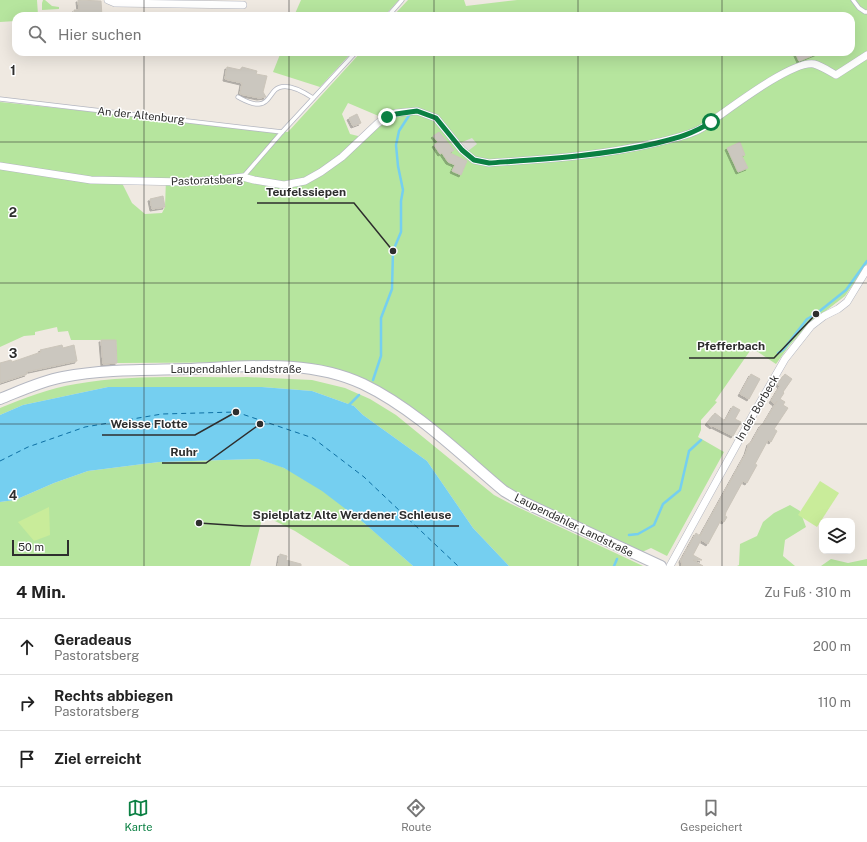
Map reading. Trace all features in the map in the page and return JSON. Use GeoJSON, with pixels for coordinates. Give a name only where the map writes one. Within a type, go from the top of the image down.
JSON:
{"type":"FeatureCollection","features":[{"type":"Feature","properties":{"kind":"main road","name":"Laupendahler Landstraße"},"geometry":{"type":"LineString","coordinates":[[0,399],[34,385],[61,377],[120,370],[279,366],[305,368],[332,373],[362,383],[403,408],[426,425],[504,491],[521,501],[660,566]]}},
{"type":"Feature","properties":{"kind":"street"},"geometry":{"type":"LineString","coordinates":[[108,0],[114,4],[244,5]]}},
{"type":"Feature","properties":{"kind":"street","name":"Pastoratsberg"},"geometry":{"type":"LineString","coordinates":[[0,166],[91,180],[184,182],[243,177],[284,186],[304,181],[322,172],[342,157],[378,123],[387,117],[417,111],[436,118],[462,150],[474,160],[489,163],[628,150],[684,136],[697,131],[758,88],[800,67],[814,64],[836,75],[867,55]]}},
{"type":"Feature","properties":{"kind":"street","name":"In der Borbeck"},"geometry":{"type":"LineString","coordinates":[[670,566],[785,359],[811,326],[847,302],[867,269]]}},
{"type":"Feature","properties":{"kind":"lane"},"geometry":{"type":"LineString","coordinates":[[392,12],[402,0]]}},
{"type":"Feature","properties":{"kind":"lane"},"geometry":{"type":"LineString","coordinates":[[853,0],[859,8],[867,12]]}},
{"type":"Feature","properties":{"kind":"lane"},"geometry":{"type":"LineString","coordinates":[[243,177],[282,132],[352,56]]}},
{"type":"Feature","properties":{"kind":"lane"},"geometry":{"type":"LineString","coordinates":[[238,97],[252,104],[259,104],[268,100],[275,90],[285,86],[306,93],[313,98]]}},
{"type":"Feature","properties":{"kind":"lane","name":"An der Altenburg"},"geometry":{"type":"LineString","coordinates":[[0,99],[282,132]]}},
{"type":"Feature","properties":{"kind":"green space"},"geometry":{"type":"Polygon","coordinates":[[[0,0],[37,0],[38,12],[12,12],[12,21],[0,22],[0,0]]]}},
{"type":"Feature","properties":{"kind":"green space"},"geometry":{"type":"Polygon","coordinates":[[[43,0],[52,6],[59,7],[59,9],[42,10],[43,0]]]}},
{"type":"Feature","properties":{"kind":"green space"},"geometry":{"type":"Polygon","coordinates":[[[301,0],[399,0],[388,12],[296,12],[301,0]]]}},
{"type":"Feature","properties":{"kind":"green space"},"geometry":{"type":"Polygon","coordinates":[[[408,0],[464,0],[466,6],[517,0],[867,0],[867,264],[845,296],[810,323],[789,346],[776,364],[752,348],[715,401],[717,402],[701,420],[701,430],[698,437],[724,452],[667,556],[651,548],[642,552],[524,498],[505,486],[356,376],[278,362],[117,363],[116,340],[71,340],[68,331],[58,332],[57,327],[35,332],[35,335],[24,336],[0,347],[0,102],[288,132],[357,56],[855,56],[855,12],[397,12],[408,0]],[[348,103],[342,114],[350,134],[366,138],[381,117],[348,103]],[[120,179],[132,203],[145,214],[162,213],[165,207],[166,179],[120,179]]]}},
{"type":"Feature","properties":{"kind":"green space"},"geometry":{"type":"Polygon","coordinates":[[[279,56],[348,56],[320,87],[273,72],[279,56]]]}},
{"type":"Feature","properties":{"kind":"green space"},"geometry":{"type":"Polygon","coordinates":[[[162,377],[247,377],[312,380],[345,388],[370,399],[396,415],[494,495],[643,566],[509,566],[473,528],[427,461],[363,415],[354,406],[312,391],[262,387],[108,387],[23,405],[0,415],[0,408],[47,391],[76,384],[118,379],[162,377]]]}},
{"type":"Feature","properties":{"kind":"green space"},"geometry":{"type":"Polygon","coordinates":[[[258,459],[278,465],[302,477],[319,488],[352,512],[413,566],[350,566],[295,531],[263,515],[250,566],[0,566],[0,502],[15,500],[54,483],[88,471],[159,462],[258,459]]]}},
{"type":"Feature","properties":{"kind":"green space"},"geometry":{"type":"Polygon","coordinates":[[[820,481],[839,493],[823,518],[819,518],[819,524],[817,527],[798,515],[820,481]]]}},
{"type":"Feature","properties":{"kind":"green space"},"geometry":{"type":"Polygon","coordinates":[[[790,505],[800,511],[806,527],[785,540],[783,556],[795,566],[737,566],[739,565],[740,544],[757,536],[763,522],[774,513],[790,505]]]}},
{"type":"Feature","properties":{"kind":"green space"},"geometry":{"type":"Polygon","coordinates":[[[49,507],[50,535],[34,541],[18,522],[49,507]]]}},
{"type":"Feature","properties":{"kind":"green space"},"geometry":{"type":"Polygon","coordinates":[[[831,559],[848,563],[867,559],[867,566],[821,566],[831,559]]]}},
{"type":"Feature","properties":{"kind":"shaded area"},"geometry":{"type":"Polygon","coordinates":[[[472,138],[477,144],[468,151],[460,143],[472,138]]]}},
{"type":"Feature","properties":{"kind":"water"},"geometry":{"type":"Polygon","coordinates":[[[108,387],[262,387],[312,391],[354,406],[363,415],[427,461],[473,528],[509,566],[413,566],[364,523],[322,491],[284,468],[258,459],[159,462],[88,471],[54,483],[15,500],[0,502],[0,415],[23,405],[108,387]]]}},
{"type":"Feature","properties":{"kind":"building"},"geometry":{"type":"Polygon","coordinates":[[[78,0],[101,1],[102,12],[74,12],[74,10],[79,10],[78,0]]]}},
{"type":"Feature","properties":{"kind":"building"},"geometry":{"type":"Polygon","coordinates":[[[797,56],[811,56],[799,61],[797,56]]]}},
{"type":"Feature","properties":{"kind":"building"},"geometry":{"type":"Polygon","coordinates":[[[227,67],[241,70],[242,67],[257,71],[256,74],[267,76],[263,92],[266,97],[259,98],[240,94],[242,83],[225,79],[227,67]]]}},
{"type":"Feature","properties":{"kind":"building"},"geometry":{"type":"Polygon","coordinates":[[[357,114],[361,123],[353,126],[349,118],[357,114]]]}},
{"type":"Feature","properties":{"kind":"building"},"geometry":{"type":"Polygon","coordinates":[[[439,132],[454,150],[450,153],[467,161],[461,175],[452,171],[455,165],[448,162],[434,145],[438,142],[433,136],[439,132]]]}},
{"type":"Feature","properties":{"kind":"building"},"geometry":{"type":"Polygon","coordinates":[[[740,142],[745,155],[742,156],[748,168],[738,172],[727,148],[740,142]]]}},
{"type":"Feature","properties":{"kind":"building"},"geometry":{"type":"Polygon","coordinates":[[[163,196],[165,207],[152,209],[150,199],[163,196]]]}},
{"type":"Feature","properties":{"kind":"building"},"geometry":{"type":"Polygon","coordinates":[[[101,340],[116,340],[117,363],[103,364],[101,340]]]}},
{"type":"Feature","properties":{"kind":"building"},"geometry":{"type":"Polygon","coordinates":[[[62,345],[63,348],[74,345],[77,361],[26,372],[27,374],[0,383],[0,363],[11,360],[12,362],[41,352],[40,350],[62,345]]]}},
{"type":"Feature","properties":{"kind":"building"},"geometry":{"type":"Polygon","coordinates":[[[751,374],[760,379],[749,399],[740,394],[751,374]]]}},
{"type":"Feature","properties":{"kind":"building"},"geometry":{"type":"Polygon","coordinates":[[[785,374],[792,379],[780,399],[785,402],[783,405],[788,408],[774,429],[777,431],[771,442],[768,440],[747,483],[743,481],[726,512],[725,516],[727,517],[724,522],[721,520],[708,544],[701,540],[693,555],[702,560],[693,560],[703,566],[682,566],[681,560],[696,533],[700,536],[746,453],[749,443],[751,443],[777,401],[775,404],[771,401],[780,386],[777,384],[785,374]]]}},
{"type":"Feature","properties":{"kind":"building"},"geometry":{"type":"Polygon","coordinates":[[[733,406],[740,410],[735,419],[741,422],[733,436],[713,426],[712,427],[707,423],[715,413],[725,421],[733,406]]]}},
{"type":"Feature","properties":{"kind":"building"},"geometry":{"type":"Polygon","coordinates":[[[280,554],[287,556],[286,560],[301,564],[301,566],[278,566],[280,554]]]}},
{"type":"Feature","properties":{"kind":"waterway"},"geometry":{"type":"LineString","coordinates":[[373,380],[381,356],[381,318],[392,289],[393,251],[401,232],[401,201],[403,190],[398,166],[396,145],[399,131],[410,114]]}},
{"type":"Feature","properties":{"kind":"waterway"},"geometry":{"type":"LineString","coordinates":[[778,353],[783,350],[807,319],[816,314],[846,290],[867,261]]}},
{"type":"Feature","properties":{"kind":"waterway"},"geometry":{"type":"LineString","coordinates":[[348,406],[359,395]]}},
{"type":"Feature","properties":{"kind":"waterway"},"geometry":{"type":"LineString","coordinates":[[629,535],[638,534],[654,525],[663,504],[680,490],[689,451],[701,440]]}},
{"type":"Feature","properties":{"kind":"waterway"},"geometry":{"type":"LineString","coordinates":[[614,566],[617,559]]}},
{"type":"Feature","properties":{"kind":"ferry route"},"geometry":{"type":"LineString","coordinates":[[0,461],[28,447],[85,427],[162,414],[236,412],[313,438],[364,477],[458,566]]}},
{"type":"Feature","properties":{"kind":"place","name":"Teufelssiepen"},"geometry":{"type":"Point","coordinates":[393,251]}},
{"type":"Feature","properties":{"kind":"place","name":"Pfefferbach"},"geometry":{"type":"Point","coordinates":[816,314]}},
{"type":"Feature","properties":{"kind":"place","name":"Weisse Flotte"},"geometry":{"type":"Point","coordinates":[236,412]}},
{"type":"Feature","properties":{"kind":"place","name":"Ruhr"},"geometry":{"type":"Point","coordinates":[260,424]}},
{"type":"Feature","properties":{"kind":"place","name":"Spielplatz Alte Werdener Schleuse"},"geometry":{"type":"Point","coordinates":[199,523]}},
{"type":"Feature","properties":{"kind":"route"},"geometry":{"type":"LineString","coordinates":[[387,117],[417,111],[436,118],[462,150],[474,160],[489,163],[628,150],[684,136],[697,131],[711,122]]}}]}
